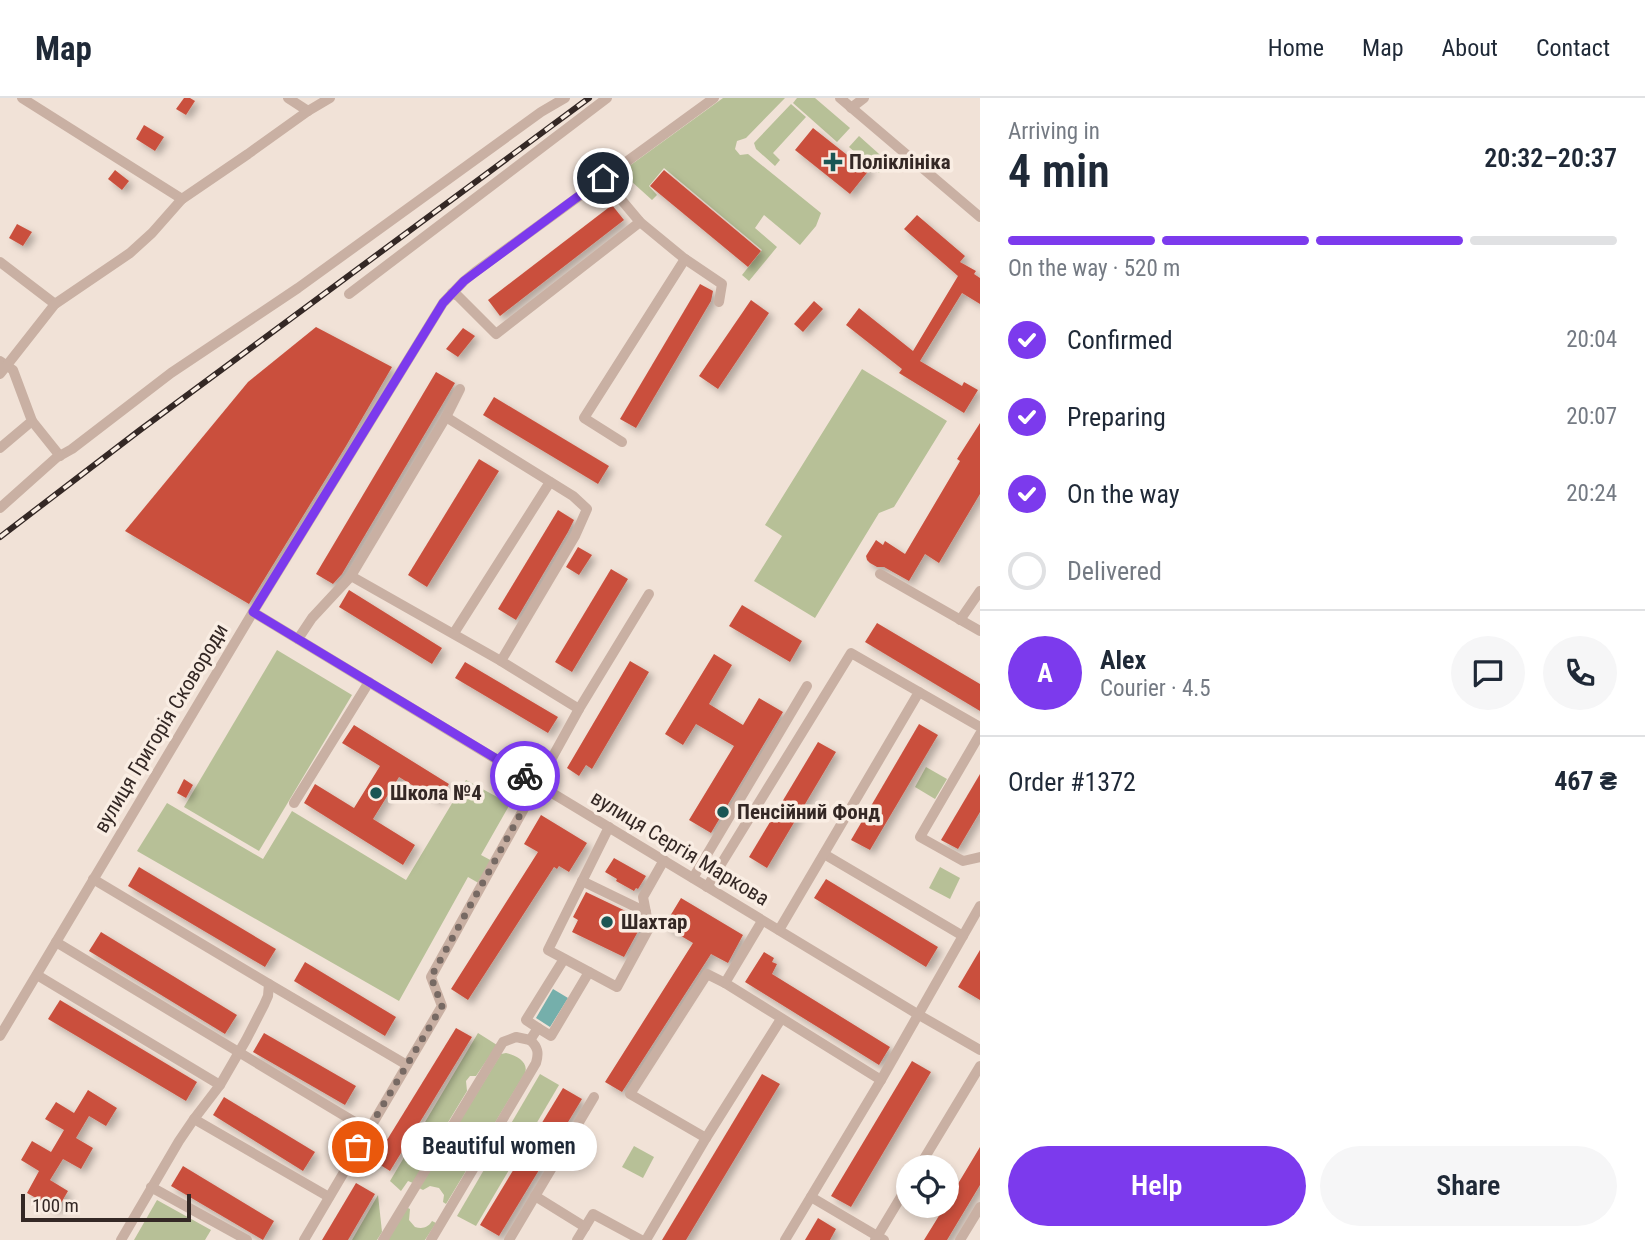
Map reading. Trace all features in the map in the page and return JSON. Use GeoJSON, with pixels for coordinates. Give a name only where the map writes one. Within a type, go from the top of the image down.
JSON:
{"type":"FeatureCollection","features":[{"type":"Feature","properties":{"kind":"street"},"geometry":{"type":"LineString","coordinates":[[22,98],[182,199]]}},
{"type":"Feature","properties":{"kind":"street"},"geometry":{"type":"LineString","coordinates":[[288,98],[308,111]]}},
{"type":"Feature","properties":{"kind":"street"},"geometry":{"type":"LineString","coordinates":[[60,456],[32,421],[13,370],[3,367],[55,304],[130,253],[182,199],[330,98]]}},
{"type":"Feature","properties":{"kind":"street"},"geometry":{"type":"LineString","coordinates":[[0,508],[60,456],[171,373],[298,288],[541,112],[565,98]]}},
{"type":"Feature","properties":{"kind":"street"},"geometry":{"type":"LineString","coordinates":[[349,294],[607,98]]}},
{"type":"Feature","properties":{"kind":"street","name":"вулиця Григорія Сковороди"},"geometry":{"type":"LineString","coordinates":[[0,1036],[253,612],[443,303],[464,281],[714,98]]}},
{"type":"Feature","properties":{"kind":"street"},"geometry":{"type":"LineString","coordinates":[[840,98],[980,217]]}},
{"type":"Feature","properties":{"kind":"street"},"geometry":{"type":"LineString","coordinates":[[851,108],[864,98]]}},
{"type":"Feature","properties":{"kind":"street"},"geometry":{"type":"LineString","coordinates":[[603,178],[640,222],[685,259],[722,284],[719,302]]}},
{"type":"Feature","properties":{"kind":"street"},"geometry":{"type":"LineString","coordinates":[[452,293],[496,334],[640,222]]}},
{"type":"Feature","properties":{"kind":"street"},"geometry":{"type":"LineString","coordinates":[[622,442],[584,418],[685,259]]}},
{"type":"Feature","properties":{"kind":"street"},"geometry":{"type":"LineString","coordinates":[[0,262],[55,304]]}},
{"type":"Feature","properties":{"kind":"street"},"geometry":{"type":"LineString","coordinates":[[298,639],[312,618],[351,576],[460,389]]}},
{"type":"Feature","properties":{"kind":"street"},"geometry":{"type":"LineString","coordinates":[[446,417],[573,496],[587,509],[575,537],[500,661]]}},
{"type":"Feature","properties":{"kind":"street"},"geometry":{"type":"LineString","coordinates":[[0,447],[32,421]]}},
{"type":"Feature","properties":{"kind":"street"},"geometry":{"type":"LineString","coordinates":[[454,633],[550,482]]}},
{"type":"Feature","properties":{"kind":"street"},"geometry":{"type":"LineString","coordinates":[[880,574],[980,631]]}},
{"type":"Feature","properties":{"kind":"street"},"geometry":{"type":"LineString","coordinates":[[351,576],[454,633],[579,709]]}},
{"type":"Feature","properties":{"kind":"street"},"geometry":{"type":"LineString","coordinates":[[960,620],[980,591]]}},
{"type":"Feature","properties":{"kind":"street"},"geometry":{"type":"LineString","coordinates":[[304,1240],[442,1006],[431,977],[579,709],[649,594]]}},
{"type":"Feature","properties":{"kind":"street","name":"вулиця Сергія Маркова"},"geometry":{"type":"LineString","coordinates":[[253,612],[919,1016],[980,1050]]}},
{"type":"Feature","properties":{"kind":"street"},"geometry":{"type":"LineString","coordinates":[[707,887],[851,653],[980,727]]}},
{"type":"Feature","properties":{"kind":"street"},"geometry":{"type":"LineString","coordinates":[[294,803],[369,682]]}},
{"type":"Feature","properties":{"kind":"street"},"geometry":{"type":"LineString","coordinates":[[694,878],[807,686]]}},
{"type":"Feature","properties":{"kind":"street"},"geometry":{"type":"LineString","coordinates":[[779,930],[919,692]]}},
{"type":"Feature","properties":{"kind":"street"},"geometry":{"type":"LineString","coordinates":[[980,734],[920,836],[963,861],[980,857]]}},
{"type":"Feature","properties":{"kind":"street"},"geometry":{"type":"LineString","coordinates":[[609,827],[548,950],[617,987],[649,928],[643,897],[664,860]]}},
{"type":"Feature","properties":{"kind":"street"},"geometry":{"type":"LineString","coordinates":[[824,854],[963,936]]}},
{"type":"Feature","properties":{"kind":"street"},"geometry":{"type":"LineString","coordinates":[[93,879],[407,1065]]}},
{"type":"Feature","properties":{"kind":"street"},"geometry":{"type":"LineString","coordinates":[[582,881],[646,912]]}},
{"type":"Feature","properties":{"kind":"street"},"geometry":{"type":"LineString","coordinates":[[785,1240],[919,1016],[980,906]]}},
{"type":"Feature","properties":{"kind":"street"},"geometry":{"type":"LineString","coordinates":[[725,984],[762,921]]}},
{"type":"Feature","properties":{"kind":"street"},"geometry":{"type":"LineString","coordinates":[[56,942],[368,1130]]}},
{"type":"Feature","properties":{"kind":"street"},"geometry":{"type":"LineString","coordinates":[[564,959],[526,1020],[551,1035],[589,972]]}},
{"type":"Feature","properties":{"kind":"street"},"geometry":{"type":"LineString","coordinates":[[706,1138],[631,1094],[707,974],[881,1080]]}},
{"type":"Feature","properties":{"kind":"street"},"geometry":{"type":"LineString","coordinates":[[37,975],[220,1085]]}},
{"type":"Feature","properties":{"kind":"street"},"geometry":{"type":"LineString","coordinates":[[121,1240],[194,1119],[220,1085],[264,1005],[269,984]]}},
{"type":"Feature","properties":{"kind":"street"},"geometry":{"type":"LineString","coordinates":[[646,1240],[781,1019]]}},
{"type":"Feature","properties":{"kind":"street"},"geometry":{"type":"LineString","coordinates":[[530,1040],[538,1028]]}},
{"type":"Feature","properties":{"kind":"street"},"geometry":{"type":"LineString","coordinates":[[383,1240],[503,1042],[516,1037],[530,1040],[538,1050],[536,1063],[431,1240]]}},
{"type":"Feature","properties":{"kind":"street"},"geometry":{"type":"LineString","coordinates":[[926,1155],[980,1066]]}},
{"type":"Feature","properties":{"kind":"street"},"geometry":{"type":"LineString","coordinates":[[509,1240],[594,1097]]}},
{"type":"Feature","properties":{"kind":"street"},"geometry":{"type":"LineString","coordinates":[[194,1119],[329,1197]]}},
{"type":"Feature","properties":{"kind":"street"},"geometry":{"type":"LineString","coordinates":[[152,1187],[247,1240]]}},
{"type":"Feature","properties":{"kind":"street"},"geometry":{"type":"LineString","coordinates":[[535,1196],[585,1227]]}},
{"type":"Feature","properties":{"kind":"street"},"geometry":{"type":"LineString","coordinates":[[811,1197],[879,1239],[896,1207]]}},
{"type":"Feature","properties":{"kind":"street"},"geometry":{"type":"LineString","coordinates":[[960,1240],[980,1207]]}},
{"type":"Feature","properties":{"kind":"street"},"geometry":{"type":"LineString","coordinates":[[577,1240],[593,1213],[640,1240]]}},
{"type":"Feature","properties":{"kind":"green space"},"geometry":{"type":"Polygon","coordinates":[[[723,98],[785,98],[746,138],[737,141],[735,149],[740,155],[748,154],[821,213],[816,226],[800,245],[764,215],[755,228],[777,247],[749,281],[742,275],[762,250],[664,168],[649,186],[657,195],[652,200],[621,172],[723,98]]]}},
{"type":"Feature","properties":{"kind":"green space"},"geometry":{"type":"Polygon","coordinates":[[[797,98],[815,98],[850,128],[837,142],[793,103],[797,98]]]}},
{"type":"Feature","properties":{"kind":"green space"},"geometry":{"type":"Polygon","coordinates":[[[791,104],[806,117],[773,153],[780,160],[775,166],[756,149],[754,143],[791,104]]]}},
{"type":"Feature","properties":{"kind":"green space"},"geometry":{"type":"Polygon","coordinates":[[[859,136],[888,162],[879,173],[849,147],[859,136]]]}},
{"type":"Feature","properties":{"kind":"green space"},"geometry":{"type":"Polygon","coordinates":[[[862,369],[947,421],[894,507],[879,513],[815,618],[754,581],[782,536],[765,525],[862,369]]]}},
{"type":"Feature","properties":{"kind":"green space"},"geometry":{"type":"Polygon","coordinates":[[[277,650],[352,695],[259,851],[184,807],[277,650]]]}},
{"type":"Feature","properties":{"kind":"green space"},"geometry":{"type":"Polygon","coordinates":[[[926,767],[947,779],[935,799],[915,787],[926,767]]]}},
{"type":"Feature","properties":{"kind":"green space"},"geometry":{"type":"Polygon","coordinates":[[[466,780],[510,804],[481,855],[494,862],[482,885],[468,877],[399,1001],[137,851],[167,803],[263,859],[292,811],[406,880],[466,780]]]}},
{"type":"Feature","properties":{"kind":"green space"},"geometry":{"type":"Polygon","coordinates":[[[940,867],[960,878],[950,899],[929,888],[940,867]]]}},
{"type":"Feature","properties":{"kind":"green space"},"geometry":{"type":"Polygon","coordinates":[[[478,1033],[497,1045],[476,1076],[470,1076],[466,1081],[467,1091],[424,1162],[424,1167],[413,1183],[408,1181],[401,1191],[390,1181],[478,1033]]]}},
{"type":"Feature","properties":{"kind":"green space"},"geometry":{"type":"Polygon","coordinates":[[[506,1053],[523,1062],[525,1073],[446,1204],[439,1188],[419,1188],[501,1054],[506,1053]]]}},
{"type":"Feature","properties":{"kind":"green space"},"geometry":{"type":"Polygon","coordinates":[[[540,1074],[559,1085],[476,1226],[457,1216],[540,1074]]]}},
{"type":"Feature","properties":{"kind":"green space"},"geometry":{"type":"Polygon","coordinates":[[[634,1146],[654,1157],[643,1178],[622,1167],[634,1146]]]}},
{"type":"Feature","properties":{"kind":"green space"},"geometry":{"type":"Polygon","coordinates":[[[378,1195],[382,1232],[377,1240],[352,1240],[378,1195]]]}},
{"type":"Feature","properties":{"kind":"green space"},"geometry":{"type":"Polygon","coordinates":[[[157,1200],[211,1230],[205,1240],[134,1240],[157,1200]]]}},
{"type":"Feature","properties":{"kind":"green space"},"geometry":{"type":"Polygon","coordinates":[[[406,1207],[410,1209],[409,1220],[415,1227],[425,1227],[432,1221],[436,1223],[425,1240],[387,1240],[406,1207]]]}},
{"type":"Feature","properties":{"kind":"water"},"geometry":{"type":"Polygon","coordinates":[[[553,989],[568,998],[550,1027],[536,1018],[553,989]]]}},
{"type":"Feature","properties":{"kind":"building"},"geometry":{"type":"Polygon","coordinates":[[[184,98],[195,101],[186,115],[176,109],[184,98]]]}},
{"type":"Feature","properties":{"kind":"building"},"geometry":{"type":"Polygon","coordinates":[[[144,125],[164,137],[155,151],[136,139],[144,125]]]}},
{"type":"Feature","properties":{"kind":"building","name":"Поліклініка"},"geometry":{"type":"Polygon","coordinates":[[[813,128],[851,158],[852,155],[870,169],[850,194],[795,150],[813,128]]]}},
{"type":"Feature","properties":{"kind":"building"},"geometry":{"type":"Polygon","coordinates":[[[115,170],[129,181],[122,190],[108,179],[115,170]]]}},
{"type":"Feature","properties":{"kind":"building"},"geometry":{"type":"Polygon","coordinates":[[[664,170],[761,251],[748,267],[650,186],[664,170]]]}},
{"type":"Feature","properties":{"kind":"building"},"geometry":{"type":"Polygon","coordinates":[[[612,205],[624,220],[500,316],[488,300],[612,205]]]}},
{"type":"Feature","properties":{"kind":"building"},"geometry":{"type":"Polygon","coordinates":[[[917,215],[965,256],[960,262],[976,271],[974,274],[980,278],[980,304],[962,293],[920,361],[962,386],[964,382],[978,390],[964,413],[899,373],[902,369],[846,325],[859,308],[913,351],[958,276],[904,229],[917,215]]]}},
{"type":"Feature","properties":{"kind":"building"},"geometry":{"type":"Polygon","coordinates":[[[17,224],[32,232],[23,246],[9,238],[17,224]]]}},
{"type":"Feature","properties":{"kind":"building"},"geometry":{"type":"Polygon","coordinates":[[[700,284],[713,291],[711,301],[636,428],[620,419],[700,284]]]}},
{"type":"Feature","properties":{"kind":"building"},"geometry":{"type":"Polygon","coordinates":[[[751,300],[769,313],[718,389],[699,376],[751,300]]]}},
{"type":"Feature","properties":{"kind":"building"},"geometry":{"type":"Polygon","coordinates":[[[814,301],[823,309],[803,332],[794,324],[814,301]]]}},
{"type":"Feature","properties":{"kind":"building"},"geometry":{"type":"Polygon","coordinates":[[[316,327],[392,367],[249,604],[125,531],[248,382],[316,327]]]}},
{"type":"Feature","properties":{"kind":"building"},"geometry":{"type":"Polygon","coordinates":[[[463,328],[475,336],[458,357],[446,349],[463,328]]]}},
{"type":"Feature","properties":{"kind":"building"},"geometry":{"type":"Polygon","coordinates":[[[436,372],[455,383],[342,574],[333,584],[316,574],[436,372]]]}},
{"type":"Feature","properties":{"kind":"building"},"geometry":{"type":"Polygon","coordinates":[[[494,397],[609,466],[598,484],[483,415],[494,397]]]}},
{"type":"Feature","properties":{"kind":"building"},"geometry":{"type":"Polygon","coordinates":[[[980,423],[980,494],[939,563],[925,554],[909,581],[884,567],[870,563],[866,556],[876,540],[883,545],[885,541],[905,554],[980,423]]]}},
{"type":"Feature","properties":{"kind":"building"},"geometry":{"type":"Polygon","coordinates":[[[479,459],[499,471],[427,587],[408,575],[479,459]]]}},
{"type":"Feature","properties":{"kind":"building"},"geometry":{"type":"Polygon","coordinates":[[[558,510],[574,520],[516,620],[498,609],[558,510]]]}},
{"type":"Feature","properties":{"kind":"building"},"geometry":{"type":"Polygon","coordinates":[[[578,547],[592,555],[579,575],[566,567],[578,547]]]}},
{"type":"Feature","properties":{"kind":"building"},"geometry":{"type":"Polygon","coordinates":[[[611,569],[628,579],[572,672],[555,662],[611,569]]]}},
{"type":"Feature","properties":{"kind":"building"},"geometry":{"type":"Polygon","coordinates":[[[349,590],[442,648],[432,664],[339,607],[349,590]]]}},
{"type":"Feature","properties":{"kind":"building"},"geometry":{"type":"Polygon","coordinates":[[[742,605],[802,641],[790,662],[729,626],[742,605]]]}},
{"type":"Feature","properties":{"kind":"building"},"geometry":{"type":"Polygon","coordinates":[[[877,623],[980,684],[980,711],[865,642],[877,623]]]}},
{"type":"Feature","properties":{"kind":"building"},"geometry":{"type":"Polygon","coordinates":[[[714,654],[732,665],[709,704],[743,725],[759,698],[783,712],[711,833],[689,820],[734,746],[696,724],[683,745],[665,734],[714,654]]]}},
{"type":"Feature","properties":{"kind":"building"},"geometry":{"type":"Polygon","coordinates":[[[630,661],[649,672],[592,769],[586,765],[579,776],[567,768],[630,661]]]}},
{"type":"Feature","properties":{"kind":"building"},"geometry":{"type":"Polygon","coordinates":[[[465,662],[558,717],[548,733],[455,678],[465,662]]]}},
{"type":"Feature","properties":{"kind":"building"},"geometry":{"type":"Polygon","coordinates":[[[919,724],[938,735],[870,850],[851,840],[919,724]]]}},
{"type":"Feature","properties":{"kind":"building","name":"Школа №4"},"geometry":{"type":"Polygon","coordinates":[[[354,725],[449,784],[438,801],[399,777],[373,819],[415,845],[403,865],[304,803],[315,784],[354,808],[380,766],[342,743],[354,725]]]}},
{"type":"Feature","properties":{"kind":"building"},"geometry":{"type":"Polygon","coordinates":[[[818,742],[836,752],[767,868],[749,857],[818,742]]]}},
{"type":"Feature","properties":{"kind":"building"},"geometry":{"type":"Polygon","coordinates":[[[980,774],[980,812],[958,849],[941,840],[980,774]]]}},
{"type":"Feature","properties":{"kind":"building"},"geometry":{"type":"Polygon","coordinates":[[[184,779],[193,785],[186,798],[177,793],[184,779]]]}},
{"type":"Feature","properties":{"kind":"building"},"geometry":{"type":"Polygon","coordinates":[[[541,815],[587,843],[569,872],[559,866],[557,869],[554,867],[468,1000],[451,989],[538,852],[524,844],[541,815]]]}},
{"type":"Feature","properties":{"kind":"building"},"geometry":{"type":"Polygon","coordinates":[[[614,858],[646,876],[638,889],[634,891],[605,872],[614,858]]]}},
{"type":"Feature","properties":{"kind":"building"},"geometry":{"type":"Polygon","coordinates":[[[139,867],[276,949],[265,967],[128,886],[139,867]]]}},
{"type":"Feature","properties":{"kind":"building"},"geometry":{"type":"Polygon","coordinates":[[[826,879],[938,947],[926,967],[814,898],[826,879]]]}},
{"type":"Feature","properties":{"kind":"building","name":"Шахтар"},"geometry":{"type":"Polygon","coordinates":[[[586,892],[632,914],[630,918],[640,923],[641,926],[624,957],[572,932],[578,920],[573,917],[586,892]]]}},
{"type":"Feature","properties":{"kind":"building"},"geometry":{"type":"Polygon","coordinates":[[[681,898],[743,935],[728,963],[711,954],[622,1092],[605,1082],[693,943],[664,926],[681,898]]]}},
{"type":"Feature","properties":{"kind":"building"},"geometry":{"type":"Polygon","coordinates":[[[101,932],[237,1015],[225,1034],[89,951],[101,932]]]}},
{"type":"Feature","properties":{"kind":"building"},"geometry":{"type":"Polygon","coordinates":[[[980,950],[980,1000],[958,987],[980,950]]]}},
{"type":"Feature","properties":{"kind":"building"},"geometry":{"type":"Polygon","coordinates":[[[764,952],[774,958],[772,962],[777,964],[772,974],[890,1047],[879,1065],[745,982],[764,952]]]}},
{"type":"Feature","properties":{"kind":"building"},"geometry":{"type":"Polygon","coordinates":[[[305,962],[396,1017],[385,1036],[294,981],[305,962]]]}},
{"type":"Feature","properties":{"kind":"building"},"geometry":{"type":"Polygon","coordinates":[[[60,1000],[197,1082],[186,1101],[48,1019],[60,1000]]]}},
{"type":"Feature","properties":{"kind":"building"},"geometry":{"type":"Polygon","coordinates":[[[456,1028],[472,1037],[390,1171],[374,1161],[456,1028]]]}},
{"type":"Feature","properties":{"kind":"building"},"geometry":{"type":"Polygon","coordinates":[[[264,1033],[356,1086],[345,1105],[253,1052],[264,1033]]]}},
{"type":"Feature","properties":{"kind":"building"},"geometry":{"type":"Polygon","coordinates":[[[912,1061],[931,1072],[851,1207],[831,1196],[912,1061]]]}},
{"type":"Feature","properties":{"kind":"building"},"geometry":{"type":"Polygon","coordinates":[[[762,1074],[780,1084],[686,1240],[662,1240],[762,1074]]]}},
{"type":"Feature","properties":{"kind":"building"},"geometry":{"type":"Polygon","coordinates":[[[563,1088],[582,1099],[499,1236],[480,1225],[563,1088]]]}},
{"type":"Feature","properties":{"kind":"building"},"geometry":{"type":"Polygon","coordinates":[[[88,1090],[117,1108],[106,1126],[89,1116],[76,1138],[93,1148],[81,1169],[63,1159],[50,1180],[68,1191],[57,1210],[27,1193],[39,1171],[21,1160],[32,1141],[51,1152],[64,1130],[45,1119],[56,1102],[74,1113],[88,1090]]]}},
{"type":"Feature","properties":{"kind":"building"},"geometry":{"type":"Polygon","coordinates":[[[224,1097],[315,1152],[303,1171],[213,1115],[224,1097]]]}},
{"type":"Feature","properties":{"kind":"building"},"geometry":{"type":"Polygon","coordinates":[[[980,1147],[980,1185],[947,1240],[924,1240],[938,1218],[959,1218],[959,1182],[980,1147]]]}},
{"type":"Feature","properties":{"kind":"building"},"geometry":{"type":"Polygon","coordinates":[[[183,1166],[274,1221],[263,1240],[171,1186],[183,1166]]]}},
{"type":"Feature","properties":{"kind":"building"},"geometry":{"type":"Polygon","coordinates":[[[356,1183],[375,1194],[348,1240],[322,1240],[356,1183]]]}},
{"type":"Feature","properties":{"kind":"building"},"geometry":{"type":"Polygon","coordinates":[[[818,1218],[836,1229],[830,1240],[805,1240],[818,1218]]]}},
{"type":"Feature","properties":{"kind":"railway"},"geometry":{"type":"LineString","coordinates":[[0,537],[140,430],[589,98]]}},
{"type":"Feature","properties":{"kind":"way so far"},"geometry":{"type":"LineString","coordinates":[[358,1147],[442,1006],[431,977],[537,784],[525,776]]}},
{"type":"Feature","properties":{"kind":"place","name":"Поліклініка"},"geometry":{"type":"Point","coordinates":[833,162]}},
{"type":"Feature","properties":{"kind":"place","name":"Школа №4"},"geometry":{"type":"Point","coordinates":[376,793]}},
{"type":"Feature","properties":{"kind":"place","name":"Пенсійний Фонд"},"geometry":{"type":"Point","coordinates":[723,812]}},
{"type":"Feature","properties":{"kind":"place","name":"Шахтар"},"geometry":{"type":"Point","coordinates":[607,922]}},
{"type":"Feature","properties":{"kind":"place","name":"Beautiful women"},"geometry":{"type":"Point","coordinates":[358,1147]}},
{"type":"Feature","properties":{"kind":"route"},"geometry":{"type":"LineString","coordinates":[[525,776],[253,612],[443,303],[464,281],[603,178]]}}]}
